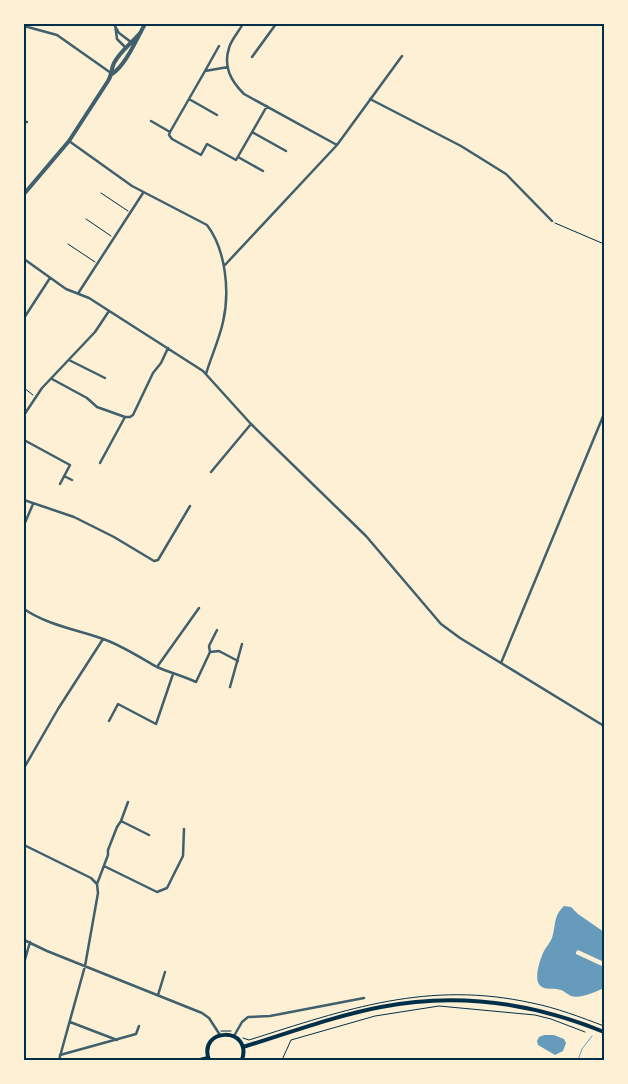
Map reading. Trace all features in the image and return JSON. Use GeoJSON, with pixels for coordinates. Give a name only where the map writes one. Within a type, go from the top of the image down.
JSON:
{"type":"FeatureCollection","features":[{"type":"Feature","properties":{"kind":"main road"},"geometry":{"type":"LineString","coordinates":[[243,1047],[368,1010],[396,1004],[441,1000],[491,1002],[529,1008],[565,1017],[604,1032]]}},
{"type":"Feature","properties":{"kind":"main road"},"geometry":{"type":"LineString","coordinates":[[200,1060],[208,1059],[207,1051],[209,1044],[214,1038],[220,1035],[234,1034],[243,1047],[244,1054],[242,1060]]}},
{"type":"Feature","properties":{"kind":"street"},"geometry":{"type":"LineString","coordinates":[[24,194],[70,141],[112,74],[117,70],[133,46],[145,24]]}},
{"type":"Feature","properties":{"kind":"street"},"geometry":{"type":"LineString","coordinates":[[243,24],[229,47],[228,67],[232,81],[244,94],[337,146]]}},
{"type":"Feature","properties":{"kind":"street"},"geometry":{"type":"LineString","coordinates":[[252,57],[276,24]]}},
{"type":"Feature","properties":{"kind":"street"},"geometry":{"type":"LineString","coordinates":[[290,24],[296,24]]}},
{"type":"Feature","properties":{"kind":"street"},"geometry":{"type":"LineString","coordinates":[[115,25],[119,33],[131,42],[133,46]]}},
{"type":"Feature","properties":{"kind":"street"},"geometry":{"type":"LineString","coordinates":[[115,25],[117,39],[125,47],[133,46]]}},
{"type":"Feature","properties":{"kind":"street"},"geometry":{"type":"LineString","coordinates":[[24,26],[57,35],[112,74]]}},
{"type":"Feature","properties":{"kind":"street"},"geometry":{"type":"LineString","coordinates":[[112,74],[113,65],[125,47],[140,32]]}},
{"type":"Feature","properties":{"kind":"street"},"geometry":{"type":"LineString","coordinates":[[219,46],[170,132],[169,135],[172,139],[201,155],[207,144],[236,160],[267,106]]}},
{"type":"Feature","properties":{"kind":"street"},"geometry":{"type":"LineString","coordinates":[[224,266],[337,146],[402,56]]}},
{"type":"Feature","properties":{"kind":"street"},"geometry":{"type":"LineString","coordinates":[[204,71],[228,67]]}},
{"type":"Feature","properties":{"kind":"street"},"geometry":{"type":"LineString","coordinates":[[189,99],[217,115]]}},
{"type":"Feature","properties":{"kind":"street"},"geometry":{"type":"LineString","coordinates":[[370,99],[461,146],[506,174],[552,221]]}},
{"type":"Feature","properties":{"kind":"street"},"geometry":{"type":"LineString","coordinates":[[151,121],[170,132]]}},
{"type":"Feature","properties":{"kind":"street"},"geometry":{"type":"LineString","coordinates":[[252,132],[286,151]]}},
{"type":"Feature","properties":{"kind":"street"},"geometry":{"type":"LineString","coordinates":[[70,141],[120,178],[144,193],[207,226],[213,233],[224,266],[225,292],[223,321],[206,374]]}},
{"type":"Feature","properties":{"kind":"street"},"geometry":{"type":"LineString","coordinates":[[238,157],[263,171]]}},
{"type":"Feature","properties":{"kind":"street"},"geometry":{"type":"LineString","coordinates":[[78,293],[144,193]]}},
{"type":"Feature","properties":{"kind":"street"},"geometry":{"type":"LineString","coordinates":[[24,259],[66,289],[78,293],[109,310],[206,374],[251,424],[366,536],[440,624],[604,726]]}},
{"type":"Feature","properties":{"kind":"street"},"geometry":{"type":"LineString","coordinates":[[24,318],[50,278]]}},
{"type":"Feature","properties":{"kind":"street"},"geometry":{"type":"LineString","coordinates":[[24,415],[36,396],[95,332],[109,310]]}},
{"type":"Feature","properties":{"kind":"street"},"geometry":{"type":"LineString","coordinates":[[51,379],[87,398],[97,408],[130,417],[133,415],[153,373],[161,364],[168,348]]}},
{"type":"Feature","properties":{"kind":"street"},"geometry":{"type":"LineString","coordinates":[[69,360],[105,378]]}},
{"type":"Feature","properties":{"kind":"street"},"geometry":{"type":"LineString","coordinates":[[501,663],[604,414]]}},
{"type":"Feature","properties":{"kind":"street"},"geometry":{"type":"LineString","coordinates":[[100,463],[125,417]]}},
{"type":"Feature","properties":{"kind":"street"},"geometry":{"type":"LineString","coordinates":[[211,472],[251,424]]}},
{"type":"Feature","properties":{"kind":"street"},"geometry":{"type":"LineString","coordinates":[[24,440],[70,465],[60,484]]}},
{"type":"Feature","properties":{"kind":"street"},"geometry":{"type":"LineString","coordinates":[[64,476],[72,480]]}},
{"type":"Feature","properties":{"kind":"street"},"geometry":{"type":"LineString","coordinates":[[24,500],[74,517],[114,537],[154,561],[158,560],[190,506]]}},
{"type":"Feature","properties":{"kind":"street"},"geometry":{"type":"LineString","coordinates":[[24,525],[33,504]]}},
{"type":"Feature","properties":{"kind":"street"},"geometry":{"type":"LineString","coordinates":[[158,667],[199,608]]}},
{"type":"Feature","properties":{"kind":"street"},"geometry":{"type":"LineString","coordinates":[[24,609],[34,616],[103,639],[173,674],[196,682],[210,652],[209,646],[217,630]]}},
{"type":"Feature","properties":{"kind":"street"},"geometry":{"type":"LineString","coordinates":[[24,768],[48,725],[103,639]]}},
{"type":"Feature","properties":{"kind":"street"},"geometry":{"type":"LineString","coordinates":[[230,687],[242,644]]}},
{"type":"Feature","properties":{"kind":"street"},"geometry":{"type":"LineString","coordinates":[[210,652],[218,651],[238,660]]}},
{"type":"Feature","properties":{"kind":"street"},"geometry":{"type":"LineString","coordinates":[[109,721],[118,704],[156,724],[173,674]]}},
{"type":"Feature","properties":{"kind":"street"},"geometry":{"type":"LineString","coordinates":[[59,1060],[85,966],[98,893],[97,884],[128,802]]}},
{"type":"Feature","properties":{"kind":"street"},"geometry":{"type":"LineString","coordinates":[[121,821],[149,834]]}},
{"type":"Feature","properties":{"kind":"street"},"geometry":{"type":"LineString","coordinates":[[104,866],[157,892],[167,888],[182,856],[184,829]]}},
{"type":"Feature","properties":{"kind":"street"},"geometry":{"type":"LineString","coordinates":[[24,845],[91,878],[97,884]]}},
{"type":"Feature","properties":{"kind":"street"},"geometry":{"type":"LineString","coordinates":[[24,940],[206,1015],[220,1035]]}},
{"type":"Feature","properties":{"kind":"street"},"geometry":{"type":"LineString","coordinates":[[24,963],[30,942]]}},
{"type":"Feature","properties":{"kind":"street"},"geometry":{"type":"LineString","coordinates":[[158,995],[165,972]]}},
{"type":"Feature","properties":{"kind":"street"},"geometry":{"type":"LineString","coordinates":[[234,1034],[242,1022],[248,1018],[270,1016],[364,998]]}},
{"type":"Feature","properties":{"kind":"street"},"geometry":{"type":"LineString","coordinates":[[70,1022],[117,1040]]}},
{"type":"Feature","properties":{"kind":"street"},"geometry":{"type":"LineString","coordinates":[[60,1055],[136,1034],[139,1026]]}},
{"type":"Feature","properties":{"kind":"path"},"geometry":{"type":"LineString","coordinates":[[102,194],[131,213]]}},
{"type":"Feature","properties":{"kind":"path"},"geometry":{"type":"LineString","coordinates":[[86,219],[114,238]]}},
{"type":"Feature","properties":{"kind":"path"},"geometry":{"type":"LineString","coordinates":[[552,221],[604,244]]}},
{"type":"Feature","properties":{"kind":"path"},"geometry":{"type":"LineString","coordinates":[[68,244],[97,264]]}},
{"type":"Feature","properties":{"kind":"path"},"geometry":{"type":"LineString","coordinates":[[24,388],[36,396]]}},
{"type":"Feature","properties":{"kind":"path"},"geometry":{"type":"LineString","coordinates":[[234,1034],[249,1040],[373,1003],[406,997],[445,994],[492,996],[526,1001],[566,1012],[604,1026]]}},
{"type":"Feature","properties":{"kind":"path"},"geometry":{"type":"LineString","coordinates":[[282,1060],[291,1040],[371,1017],[432,1007],[452,1007],[535,1016],[551,1019],[585,1032]]}},
{"type":"Feature","properties":{"kind":"water"},"geometry":{"type":"Polygon","coordinates":[[[564,906],[571,907],[604,932],[604,962],[578,950],[576,952],[576,954],[604,967],[604,988],[583,996],[575,997],[561,990],[544,988],[539,984],[537,976],[544,951],[552,938],[555,921],[564,906]]]}},
{"type":"Feature","properties":{"kind":"water"},"geometry":{"type":"Polygon","coordinates":[[[554,1035],[564,1039],[566,1043],[563,1051],[555,1055],[538,1045],[539,1037],[554,1035]]]}},
{"type":"Feature","properties":{"kind":"waterway"},"geometry":{"type":"LineString","coordinates":[[602,1021],[604,1017]]}},
{"type":"Feature","properties":{"kind":"waterway"},"geometry":{"type":"LineString","coordinates":[[578,1060],[582,1049],[592,1036]]}}]}
